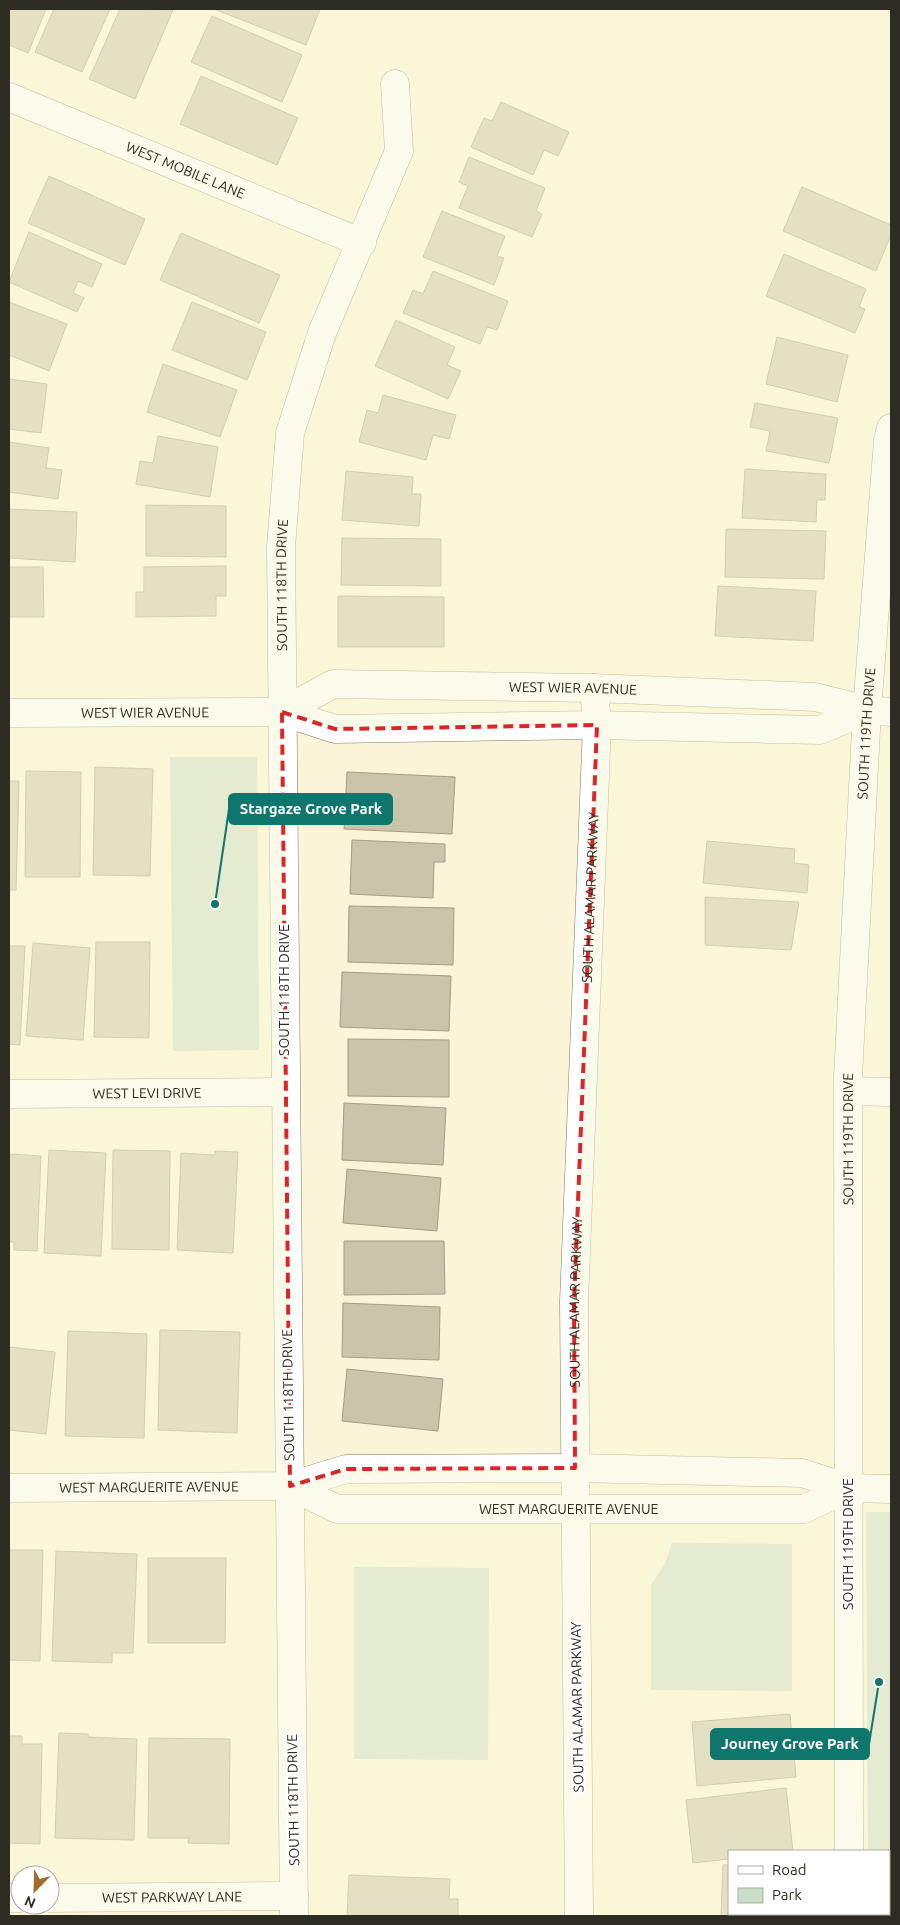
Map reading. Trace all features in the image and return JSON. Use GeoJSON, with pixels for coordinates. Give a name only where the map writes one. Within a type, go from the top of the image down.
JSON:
{"type":"FeatureCollection","features":[{"type":"Feature","properties":{"kind":"street","name":"SOUTH 118TH DRIVE"},"geometry":{"type":"LineString","coordinates":[[294,1906],[284,1092],[281,547],[290,433],[322,333],[362,244],[399,151],[395,84]]}},
{"type":"Feature","properties":{"kind":"street","name":"WEST MOBILE LANE"},"geometry":{"type":"LineString","coordinates":[[10,102],[362,244]]}},
{"type":"Feature","properties":{"kind":"street","name":"SOUTH 119TH DRIVE"},"geometry":{"type":"LineString","coordinates":[[849,1850],[848,1091],[879,711],[888,440],[891,428]]}},
{"type":"Feature","properties":{"kind":"street","name":"WEST WIER AVENUE"},"geometry":{"type":"LineString","coordinates":[[282,712],[333,684],[594,688],[815,697],[879,711]]}},
{"type":"Feature","properties":{"kind":"street","name":"SOUTH ALAMAR PARKWAY"},"geometry":{"type":"LineString","coordinates":[[579,1916],[574,1302],[596,725],[594,688]]}},
{"type":"Feature","properties":{"kind":"street","name":"WEST WIER AVENUE"},"geometry":{"type":"LineString","coordinates":[[9,713],[282,712],[335,729],[596,725],[820,730],[879,711]]}},
{"type":"Feature","properties":{"kind":"street"},"geometry":{"type":"LineString","coordinates":[[848,1091],[891,1092]]}},
{"type":"Feature","properties":{"kind":"street","name":"WEST LEVI DRIVE"},"geometry":{"type":"LineString","coordinates":[[9,1094],[284,1092]]}},
{"type":"Feature","properties":{"kind":"street","name":"WEST MARGUERITE AVENUE"},"geometry":{"type":"LineString","coordinates":[[9,1488],[290,1486],[346,1469],[576,1468],[802,1473],[848,1488],[891,1489]]}},
{"type":"Feature","properties":{"kind":"street","name":"WEST MARGUERITE AVENUE"},"geometry":{"type":"LineString","coordinates":[[290,1486],[337,1509],[804,1509],[848,1488]]}},
{"type":"Feature","properties":{"kind":"street","name":"WEST PARKWAY LANE"},"geometry":{"type":"LineString","coordinates":[[60,1898],[294,1906]]}},
{"type":"Feature","properties":{"kind":"highlighted area"},"geometry":{"type":"Polygon","coordinates":[[[282,712],[335,729],[597,725],[574,1302],[575,1468],[346,1469],[290,1486],[282,712]]]}},
{"type":"Feature","properties":{"kind":"green space"},"geometry":{"type":"Polygon","coordinates":[[[170,757],[257,757],[259,1050],[173,1051],[170,757]]]}},
{"type":"Feature","properties":{"kind":"green space"},"geometry":{"type":"Polygon","coordinates":[[[866,1512],[891,1512],[891,1893],[890,1850],[868,1850],[866,1512]]]}},
{"type":"Feature","properties":{"kind":"green space"},"geometry":{"type":"Polygon","coordinates":[[[672,1543],[792,1544],[792,1691],[651,1690],[651,1585],[665,1564],[672,1543]]]}},
{"type":"Feature","properties":{"kind":"green space"},"geometry":{"type":"Polygon","coordinates":[[[354,1567],[489,1568],[488,1760],[354,1759],[354,1567]]]}},
{"type":"Feature","properties":{"kind":"building"},"geometry":{"type":"Polygon","coordinates":[[[9,9],[46,9],[28,53],[9,45],[9,9]]]}},
{"type":"Feature","properties":{"kind":"building"},"geometry":{"type":"Polygon","coordinates":[[[54,9],[110,9],[82,72],[35,52],[54,9]]]}},
{"type":"Feature","properties":{"kind":"building"},"geometry":{"type":"Polygon","coordinates":[[[120,9],[173,10],[135,99],[89,79],[120,9]]]}},
{"type":"Feature","properties":{"kind":"building"},"geometry":{"type":"Polygon","coordinates":[[[214,9],[320,9],[306,45],[214,9]]]}},
{"type":"Feature","properties":{"kind":"building"},"geometry":{"type":"Polygon","coordinates":[[[212,16],[302,55],[282,102],[191,62],[212,16]]]}},
{"type":"Feature","properties":{"kind":"building"},"geometry":{"type":"Polygon","coordinates":[[[201,76],[298,118],[277,165],[180,124],[201,76]]]}},
{"type":"Feature","properties":{"kind":"building"},"geometry":{"type":"Polygon","coordinates":[[[501,102],[569,132],[558,156],[544,150],[533,175],[471,147],[484,118],[492,121],[501,102]]]}},
{"type":"Feature","properties":{"kind":"building"},"geometry":{"type":"Polygon","coordinates":[[[469,157],[545,188],[536,211],[542,214],[532,237],[459,208],[468,186],[459,182],[469,157]]]}},
{"type":"Feature","properties":{"kind":"building"},"geometry":{"type":"Polygon","coordinates":[[[49,176],[145,219],[125,265],[28,223],[49,176]]]}},
{"type":"Feature","properties":{"kind":"building"},"geometry":{"type":"Polygon","coordinates":[[[802,187],[891,225],[891,235],[876,271],[783,231],[802,187]]]}},
{"type":"Feature","properties":{"kind":"building"},"geometry":{"type":"Polygon","coordinates":[[[442,211],[505,236],[497,256],[504,258],[494,285],[423,257],[442,211]]]}},
{"type":"Feature","properties":{"kind":"building"},"geometry":{"type":"Polygon","coordinates":[[[29,232],[102,264],[92,287],[78,281],[73,293],[84,298],[77,312],[9,282],[29,232]]]}},
{"type":"Feature","properties":{"kind":"building"},"geometry":{"type":"Polygon","coordinates":[[[181,233],[280,275],[259,323],[160,280],[181,233]]]}},
{"type":"Feature","properties":{"kind":"building"},"geometry":{"type":"Polygon","coordinates":[[[784,254],[866,289],[859,307],[865,309],[855,333],[766,296],[784,254]]]}},
{"type":"Feature","properties":{"kind":"building"},"geometry":{"type":"Polygon","coordinates":[[[433,271],[508,301],[497,330],[487,327],[480,344],[403,313],[413,290],[423,294],[433,271]]]}},
{"type":"Feature","properties":{"kind":"building"},"geometry":{"type":"Polygon","coordinates":[[[9,302],[67,324],[49,371],[9,355],[9,302]]]}},
{"type":"Feature","properties":{"kind":"building"},"geometry":{"type":"Polygon","coordinates":[[[192,302],[266,332],[247,380],[172,350],[192,302]]]}},
{"type":"Feature","properties":{"kind":"building"},"geometry":{"type":"Polygon","coordinates":[[[396,320],[455,347],[447,365],[461,371],[448,399],[375,366],[396,320]]]}},
{"type":"Feature","properties":{"kind":"building"},"geometry":{"type":"Polygon","coordinates":[[[777,337],[848,355],[837,402],[766,384],[777,337]]]}},
{"type":"Feature","properties":{"kind":"building"},"geometry":{"type":"Polygon","coordinates":[[[163,364],[237,390],[220,437],[147,412],[163,364]]]}},
{"type":"Feature","properties":{"kind":"building"},"geometry":{"type":"Polygon","coordinates":[[[9,379],[47,384],[41,433],[9,429],[9,379]]]}},
{"type":"Feature","properties":{"kind":"building"},"geometry":{"type":"Polygon","coordinates":[[[383,395],[456,415],[449,439],[433,435],[426,460],[359,442],[367,410],[378,413],[383,395]]]}},
{"type":"Feature","properties":{"kind":"building"},"geometry":{"type":"Polygon","coordinates":[[[755,403],[838,418],[829,463],[766,451],[770,431],[750,427],[755,403]]]}},
{"type":"Feature","properties":{"kind":"building"},"geometry":{"type":"Polygon","coordinates":[[[158,436],[218,447],[210,497],[136,484],[140,461],[153,463],[158,436]]]}},
{"type":"Feature","properties":{"kind":"building"},"geometry":{"type":"Polygon","coordinates":[[[9,442],[49,448],[46,468],[62,470],[58,499],[9,492],[9,442]]]}},
{"type":"Feature","properties":{"kind":"building"},"geometry":{"type":"Polygon","coordinates":[[[745,469],[826,474],[825,500],[817,500],[816,522],[742,518],[745,469]]]}},
{"type":"Feature","properties":{"kind":"building"},"geometry":{"type":"Polygon","coordinates":[[[346,471],[413,477],[412,494],[421,494],[419,526],[342,520],[346,471]]]}},
{"type":"Feature","properties":{"kind":"building"},"geometry":{"type":"Polygon","coordinates":[[[146,505],[226,506],[226,557],[146,556],[146,505]]]}},
{"type":"Feature","properties":{"kind":"building"},"geometry":{"type":"Polygon","coordinates":[[[9,509],[77,512],[75,562],[9,558],[9,509]]]}},
{"type":"Feature","properties":{"kind":"building"},"geometry":{"type":"Polygon","coordinates":[[[726,529],[826,531],[824,579],[725,577],[726,529]]]}},
{"type":"Feature","properties":{"kind":"building"},"geometry":{"type":"Polygon","coordinates":[[[342,538],[441,539],[441,586],[341,585],[342,538]]]}},
{"type":"Feature","properties":{"kind":"building"},"geometry":{"type":"Polygon","coordinates":[[[226,566],[226,596],[216,596],[216,616],[136,617],[136,592],[144,592],[144,567],[226,566]]]}},
{"type":"Feature","properties":{"kind":"building"},"geometry":{"type":"Polygon","coordinates":[[[9,567],[43,567],[44,617],[9,617],[9,567]]]}},
{"type":"Feature","properties":{"kind":"building"},"geometry":{"type":"Polygon","coordinates":[[[718,586],[816,591],[813,641],[715,636],[718,586]]]}},
{"type":"Feature","properties":{"kind":"building"},"geometry":{"type":"Polygon","coordinates":[[[338,596],[444,597],[444,647],[338,647],[338,596]]]}},
{"type":"Feature","properties":{"kind":"building"},"geometry":{"type":"Polygon","coordinates":[[[95,767],[153,769],[150,876],[93,875],[95,767]]]}},
{"type":"Feature","properties":{"kind":"building"},"geometry":{"type":"Polygon","coordinates":[[[26,771],[81,772],[80,877],[25,877],[26,771]]]}},
{"type":"Feature","properties":{"kind":"building"},"geometry":{"type":"Polygon","coordinates":[[[347,772],[455,777],[452,834],[344,829],[347,772]]]}},
{"type":"Feature","properties":{"kind":"building"},"geometry":{"type":"Polygon","coordinates":[[[9,781],[19,781],[16,890],[9,890],[9,781]]]}},
{"type":"Feature","properties":{"kind":"building"},"geometry":{"type":"Polygon","coordinates":[[[352,840],[445,844],[445,862],[434,862],[433,898],[350,894],[352,840]]]}},
{"type":"Feature","properties":{"kind":"building"},"geometry":{"type":"Polygon","coordinates":[[[707,841],[795,849],[794,863],[809,865],[807,893],[703,883],[707,841]]]}},
{"type":"Feature","properties":{"kind":"building"},"geometry":{"type":"Polygon","coordinates":[[[705,897],[799,902],[791,950],[705,945],[705,897]]]}},
{"type":"Feature","properties":{"kind":"building"},"geometry":{"type":"Polygon","coordinates":[[[349,906],[454,908],[453,965],[348,962],[349,906]]]}},
{"type":"Feature","properties":{"kind":"building"},"geometry":{"type":"Polygon","coordinates":[[[96,942],[150,942],[149,1038],[94,1037],[96,942]]]}},
{"type":"Feature","properties":{"kind":"building"},"geometry":{"type":"Polygon","coordinates":[[[33,943],[90,948],[83,1040],[26,1036],[33,943]]]}},
{"type":"Feature","properties":{"kind":"building"},"geometry":{"type":"Polygon","coordinates":[[[9,946],[25,946],[20,1045],[9,1044],[9,946]]]}},
{"type":"Feature","properties":{"kind":"building"},"geometry":{"type":"Polygon","coordinates":[[[342,972],[451,976],[449,1031],[340,1027],[342,972]]]}},
{"type":"Feature","properties":{"kind":"building"},"geometry":{"type":"Polygon","coordinates":[[[348,1039],[449,1040],[449,1097],[348,1096],[348,1039]]]}},
{"type":"Feature","properties":{"kind":"building"},"geometry":{"type":"Polygon","coordinates":[[[344,1103],[446,1108],[443,1165],[342,1160],[344,1103]]]}},
{"type":"Feature","properties":{"kind":"building"},"geometry":{"type":"Polygon","coordinates":[[[49,1150],[106,1153],[101,1256],[44,1253],[49,1150]]]}},
{"type":"Feature","properties":{"kind":"building"},"geometry":{"type":"Polygon","coordinates":[[[113,1150],[170,1151],[169,1250],[112,1249],[113,1150]]]}},
{"type":"Feature","properties":{"kind":"building"},"geometry":{"type":"Polygon","coordinates":[[[215,1151],[238,1152],[233,1253],[177,1250],[181,1153],[215,1155],[215,1151]]]}},
{"type":"Feature","properties":{"kind":"building"},"geometry":{"type":"Polygon","coordinates":[[[9,1154],[41,1156],[37,1251],[14,1250],[14,1242],[9,1242],[9,1154]]]}},
{"type":"Feature","properties":{"kind":"building"},"geometry":{"type":"Polygon","coordinates":[[[347,1169],[441,1178],[437,1231],[343,1223],[347,1169]]]}},
{"type":"Feature","properties":{"kind":"building"},"geometry":{"type":"Polygon","coordinates":[[[344,1241],[444,1241],[445,1294],[344,1295],[344,1241]]]}},
{"type":"Feature","properties":{"kind":"building"},"geometry":{"type":"Polygon","coordinates":[[[343,1303],[440,1307],[439,1360],[342,1357],[343,1303]]]}},
{"type":"Feature","properties":{"kind":"building"},"geometry":{"type":"Polygon","coordinates":[[[160,1330],[240,1332],[237,1433],[158,1430],[160,1330]]]}},
{"type":"Feature","properties":{"kind":"building"},"geometry":{"type":"Polygon","coordinates":[[[68,1331],[147,1334],[144,1438],[65,1436],[68,1331]]]}},
{"type":"Feature","properties":{"kind":"building"},"geometry":{"type":"Polygon","coordinates":[[[9,1347],[55,1352],[46,1434],[9,1430],[9,1347]]]}},
{"type":"Feature","properties":{"kind":"building"},"geometry":{"type":"Polygon","coordinates":[[[347,1369],[443,1379],[438,1431],[342,1421],[347,1369]]]}},
{"type":"Feature","properties":{"kind":"building"},"geometry":{"type":"Polygon","coordinates":[[[9,1550],[43,1550],[40,1661],[9,1660],[9,1550]]]}},
{"type":"Feature","properties":{"kind":"building"},"geometry":{"type":"Polygon","coordinates":[[[56,1551],[137,1554],[133,1653],[112,1653],[112,1663],[52,1661],[56,1551]]]}},
{"type":"Feature","properties":{"kind":"building"},"geometry":{"type":"Polygon","coordinates":[[[148,1558],[226,1558],[225,1643],[148,1643],[148,1558]]]}},
{"type":"Feature","properties":{"kind":"building"},"geometry":{"type":"Polygon","coordinates":[[[790,1714],[796,1777],[697,1786],[692,1722],[790,1714]]]}},
{"type":"Feature","properties":{"kind":"building"},"geometry":{"type":"Polygon","coordinates":[[[59,1733],[88,1734],[88,1737],[137,1739],[134,1840],[55,1838],[59,1733]]]}},
{"type":"Feature","properties":{"kind":"building"},"geometry":{"type":"Polygon","coordinates":[[[9,1736],[22,1736],[22,1744],[42,1744],[40,1844],[9,1843],[9,1736]]]}},
{"type":"Feature","properties":{"kind":"building"},"geometry":{"type":"Polygon","coordinates":[[[149,1738],[230,1739],[229,1844],[188,1843],[189,1838],[148,1838],[149,1738]]]}},
{"type":"Feature","properties":{"kind":"building"},"geometry":{"type":"Polygon","coordinates":[[[786,1788],[793,1850],[728,1850],[728,1859],[693,1863],[686,1800],[786,1788]]]}},
{"type":"Feature","properties":{"kind":"building"},"geometry":{"type":"Polygon","coordinates":[[[723,1865],[728,1865],[728,1915],[804,1915],[804,1916],[721,1916],[723,1865]]]}},
{"type":"Feature","properties":{"kind":"building"},"geometry":{"type":"Polygon","coordinates":[[[349,1875],[450,1879],[449,1899],[458,1899],[458,1916],[347,1916],[349,1875]]]}},
{"type":"Feature","properties":{"kind":"place","name":"Stargaze Grove Park"},"geometry":{"type":"Point","coordinates":[215,904]}},
{"type":"Feature","properties":{"kind":"place","name":"Journey Grove Park"},"geometry":{"type":"Point","coordinates":[879,1682]}}]}
